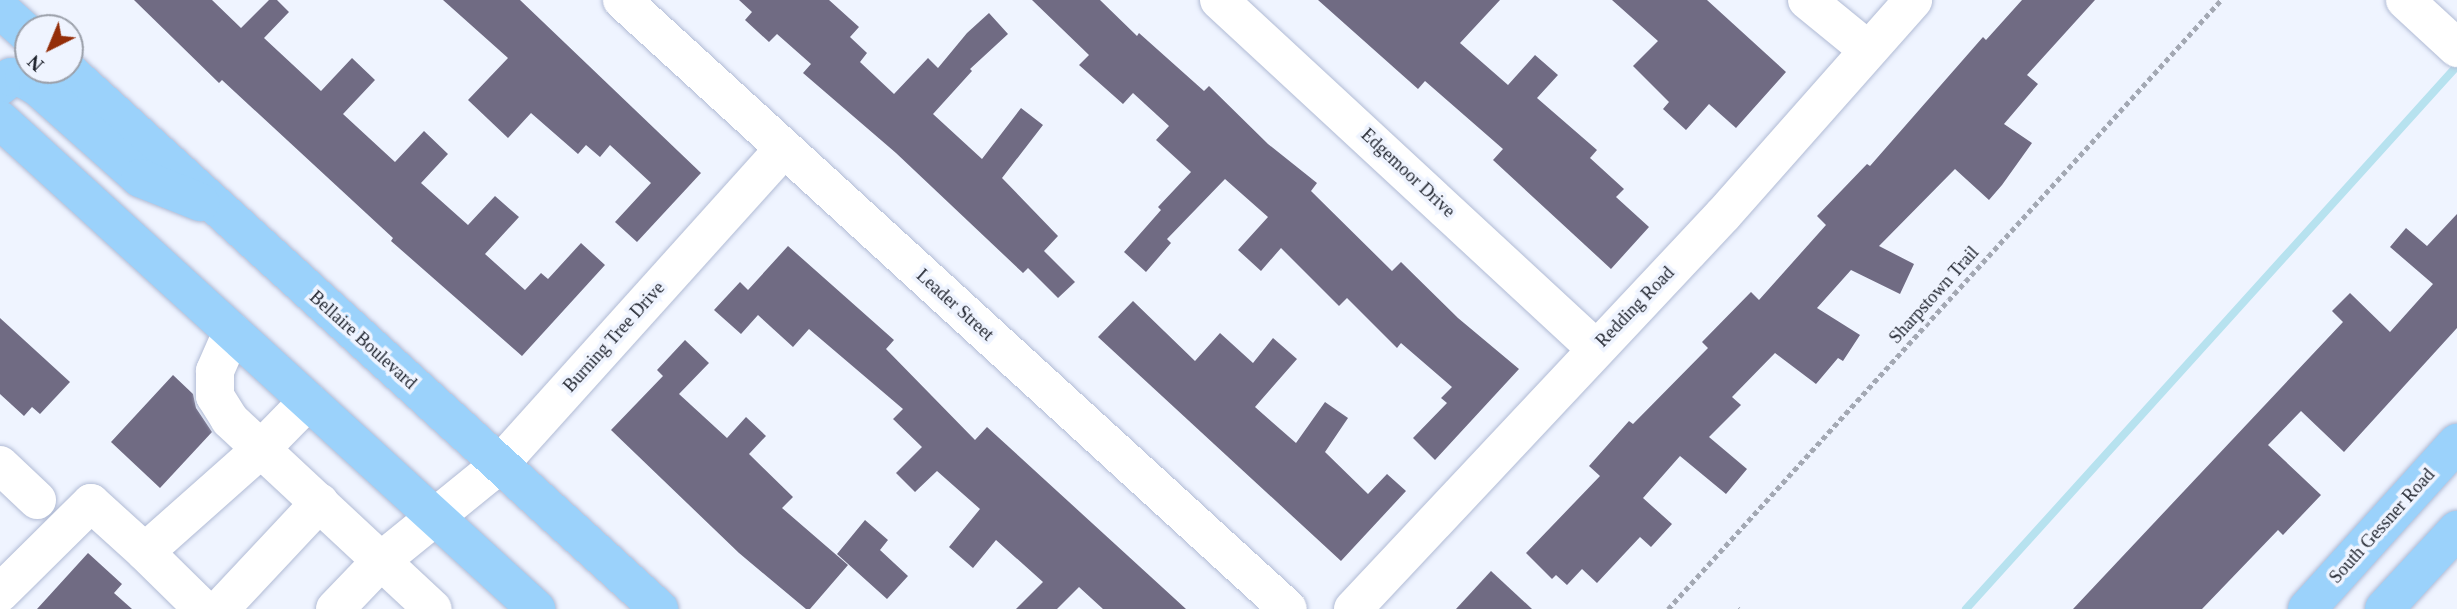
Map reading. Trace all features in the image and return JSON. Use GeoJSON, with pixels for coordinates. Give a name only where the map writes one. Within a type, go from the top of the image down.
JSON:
{"type":"FeatureCollection","features":[{"type":"Feature","properties":{"kind":"main road"},"geometry":{"type":"LineString","coordinates":[[0,9],[14,22]]}},
{"type":"Feature","properties":{"kind":"main road"},"geometry":{"type":"LineString","coordinates":[[0,86],[11,77],[31,83],[140,178],[221,210]]}},
{"type":"Feature","properties":{"kind":"main road","name":"Bellaire Boulevard"},"geometry":{"type":"LineString","coordinates":[[82,84],[659,609]]}},
{"type":"Feature","properties":{"kind":"main road"},"geometry":{"type":"LineString","coordinates":[[0,120],[536,609]]}},
{"type":"Feature","properties":{"kind":"main road","name":"South Gessner Road"},"geometry":{"type":"LineString","coordinates":[[2307,609],[2457,443]]}},
{"type":"Feature","properties":{"kind":"main road"},"geometry":{"type":"LineString","coordinates":[[2384,609],[2457,530]]}},
{"type":"Feature","properties":{"kind":"street","name":"Leader Street"},"geometry":{"type":"LineString","coordinates":[[622,0],[1288,609]]}},
{"type":"Feature","properties":{"kind":"street","name":"Edgemoor Drive"},"geometry":{"type":"LineString","coordinates":[[1219,0],[1595,348]]}},
{"type":"Feature","properties":{"kind":"street"},"geometry":{"type":"LineString","coordinates":[[1807,0],[1867,49]]}},
{"type":"Feature","properties":{"kind":"street","name":"Redding Road"},"geometry":{"type":"LineString","coordinates":[[1353,609],[1595,348],[1723,215],[1913,0]]}},
{"type":"Feature","properties":{"kind":"street"},"geometry":{"type":"LineString","coordinates":[[2405,0],[2453,44]]}},
{"type":"Feature","properties":{"kind":"street","name":"Burning Tree Drive"},"geometry":{"type":"LineString","coordinates":[[335,609],[382,560],[500,464],[784,149]]}},
{"type":"Feature","properties":{"kind":"street"},"geometry":{"type":"LineString","coordinates":[[232,332],[215,371],[215,397],[230,420],[433,609]]}},
{"type":"Feature","properties":{"kind":"street"},"geometry":{"type":"LineString","coordinates":[[145,552],[261,449],[308,401]]}},
{"type":"Feature","properties":{"kind":"street"},"geometry":{"type":"LineString","coordinates":[[0,466],[37,500]]}},
{"type":"Feature","properties":{"kind":"street"},"geometry":{"type":"LineString","coordinates":[[220,609],[320,502]]}},
{"type":"Feature","properties":{"kind":"street"},"geometry":{"type":"LineString","coordinates":[[0,593],[91,503],[203,609]]}},
{"type":"Feature","properties":{"kind":"path","name":"Sharpstown Trail"},"geometry":{"type":"LineString","coordinates":[[1668,609],[2221,0]]}},
{"type":"Feature","properties":{"kind":"building"},"geometry":{"type":"Polygon","coordinates":[[[134,0],[212,0],[241,28],[269,0],[277,0],[289,12],[264,38],[321,91],[352,58],[375,80],[343,114],[395,162],[424,131],[448,154],[421,183],[468,225],[495,196],[519,217],[485,254],[525,290],[541,273],[548,279],[581,243],[605,265],[522,356],[391,241],[393,238],[222,80],[219,83],[134,0]]]}},
{"type":"Feature","properties":{"kind":"building"},"geometry":{"type":"Polygon","coordinates":[[[443,0],[520,0],[701,173],[637,242],[615,222],[651,183],[610,145],[600,157],[586,145],[578,154],[531,113],[508,138],[468,100],[508,58],[443,0]]]}},
{"type":"Feature","properties":{"kind":"building"},"geometry":{"type":"Polygon","coordinates":[[[739,0],[829,0],[859,27],[850,37],[867,53],[860,62],[894,94],[928,58],[938,68],[967,33],[989,13],[1008,34],[970,69],[972,71],[933,114],[982,159],[1021,108],[1043,125],[1002,178],[1058,236],[1044,251],[1075,282],[1058,298],[1028,268],[1023,273],[896,153],[803,73],[811,64],[777,34],[769,42],[745,20],[752,12],[739,0]]]}},
{"type":"Feature","properties":{"kind":"building"},"geometry":{"type":"Polygon","coordinates":[[[1032,0],[1100,0],[1137,36],[1139,33],[1204,91],[1209,86],[1268,144],[1317,183],[1311,191],[1392,271],[1401,262],[1458,318],[1519,369],[1435,460],[1413,438],[1447,403],[1441,398],[1452,387],[1401,343],[1397,348],[1347,298],[1339,306],[1281,248],[1261,271],[1238,250],[1268,217],[1225,179],[1167,239],[1171,243],[1146,272],[1124,252],[1161,210],[1158,207],[1191,172],[1156,140],[1169,126],[1133,93],[1123,104],[1079,65],[1089,55],[1032,0]]]}},
{"type":"Feature","properties":{"kind":"building"},"geometry":{"type":"Polygon","coordinates":[[[1318,0],[1500,0],[1460,43],[1508,85],[1535,55],[1558,75],[1537,98],[1597,150],[1590,158],[1624,189],[1616,197],[1649,227],[1611,269],[1493,160],[1503,149],[1425,81],[1418,89],[1318,0]]]}},
{"type":"Feature","properties":{"kind":"building"},"geometry":{"type":"Polygon","coordinates":[[[1612,0],[1707,0],[1786,72],[1736,128],[1709,104],[1686,130],[1663,109],[1669,102],[1633,66],[1658,41],[1612,0]]]}},
{"type":"Feature","properties":{"kind":"building"},"geometry":{"type":"Polygon","coordinates":[[[2022,0],[2095,0],[2027,75],[2038,84],[2004,124],[2032,143],[2002,185],[1989,200],[1955,169],[1879,246],[1914,264],[1900,294],[1851,270],[1817,308],[1860,335],[1843,361],[1838,358],[1816,384],[1775,353],[1732,397],[1741,405],[1709,437],[1747,469],[1726,494],[1680,456],[1643,498],[1672,524],[1651,547],[1640,537],[1597,583],[1582,569],[1567,585],[1556,575],[1552,579],[1526,553],[1600,476],[1589,466],[1629,421],[1633,424],[1708,348],[1702,342],[1751,292],[1759,300],[1826,225],[1817,216],[1867,164],[1870,166],[1983,37],[1986,40],[2022,0]]]}},
{"type":"Feature","properties":{"kind":"building"},"geometry":{"type":"Polygon","coordinates":[[[2457,214],[2457,328],[2344,452],[2301,411],[2268,445],[2321,495],[2283,535],[2278,530],[2202,609],[2073,609],[2343,322],[2332,311],[2350,293],[2390,332],[2433,284],[2390,247],[2406,228],[2427,246],[2457,214]]]}},
{"type":"Feature","properties":{"kind":"building"},"geometry":{"type":"Polygon","coordinates":[[[788,246],[894,340],[886,349],[975,440],[987,427],[1186,609],[1103,609],[1079,587],[1057,609],[1016,609],[1043,582],[996,540],[973,568],[949,547],[980,509],[937,471],[915,492],[896,473],[922,447],[893,419],[903,409],[809,329],[793,347],[758,315],[741,334],[714,310],[740,282],[748,290],[788,246]]]}},
{"type":"Feature","properties":{"kind":"building"},"geometry":{"type":"Polygon","coordinates":[[[1133,301],[1195,361],[1220,333],[1253,363],[1273,338],[1297,359],[1255,407],[1296,443],[1325,402],[1348,418],[1325,452],[1368,494],[1387,474],[1406,491],[1341,561],[1098,337],[1133,301]]]}},
{"type":"Feature","properties":{"kind":"building"},"geometry":{"type":"Polygon","coordinates":[[[0,318],[70,382],[40,414],[32,407],[24,416],[0,394],[0,318]]]}},
{"type":"Feature","properties":{"kind":"building"},"geometry":{"type":"Polygon","coordinates":[[[685,340],[709,363],[679,394],[727,438],[746,417],[766,436],[749,454],[793,497],[782,508],[848,565],[810,609],[806,609],[739,553],[611,430],[663,376],[657,370],[685,340]]]}},
{"type":"Feature","properties":{"kind":"building"},"geometry":{"type":"Polygon","coordinates":[[[173,375],[193,394],[196,408],[212,432],[160,488],[111,442],[173,375]]]}},
{"type":"Feature","properties":{"kind":"building"},"geometry":{"type":"Polygon","coordinates":[[[865,520],[888,540],[880,550],[908,576],[887,599],[837,554],[865,520]]]}},
{"type":"Feature","properties":{"kind":"building"},"geometry":{"type":"Polygon","coordinates":[[[88,553],[122,584],[114,593],[132,609],[37,609],[88,553]]]}},
{"type":"Feature","properties":{"kind":"building"},"geometry":{"type":"Polygon","coordinates":[[[1491,571],[1532,609],[1456,609],[1491,571]]]}},
{"type":"Feature","properties":{"kind":"waterway"},"geometry":{"type":"LineString","coordinates":[[1966,609],[2457,66]]}}]}
